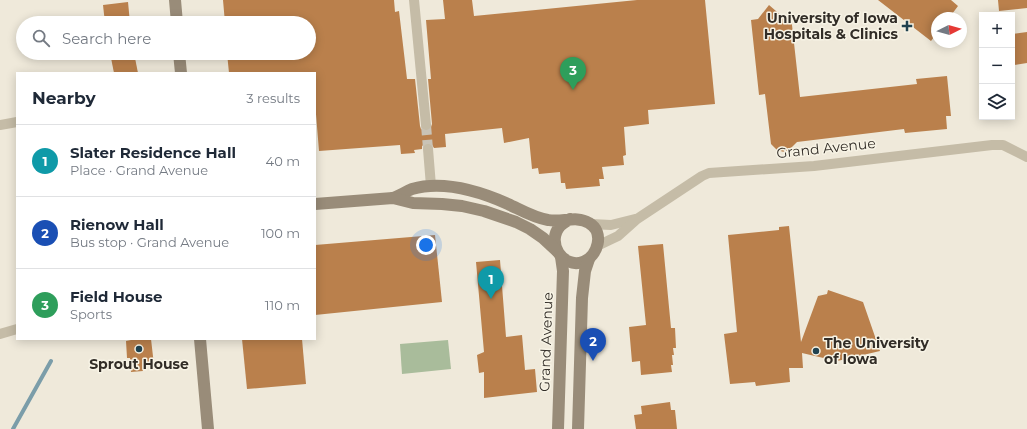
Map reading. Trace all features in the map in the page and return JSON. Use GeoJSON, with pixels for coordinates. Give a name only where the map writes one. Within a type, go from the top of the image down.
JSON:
{"type":"FeatureCollection","features":[{"type":"Feature","properties":{"kind":"main road"},"geometry":{"type":"LineString","coordinates":[[174,0],[176,16]]}},
{"type":"Feature","properties":{"kind":"main road"},"geometry":{"type":"LineString","coordinates":[[180,60],[181,72]]}},
{"type":"Feature","properties":{"kind":"main road"},"geometry":{"type":"LineString","coordinates":[[316,204],[393,198],[412,190],[431,186],[447,186],[488,195],[547,220],[581,219],[591,224],[596,230],[598,246],[589,259],[585,271],[582,298],[578,429]]}},
{"type":"Feature","properties":{"kind":"main road"},"geometry":{"type":"LineString","coordinates":[[393,198],[413,203],[462,206],[496,215],[530,229],[543,238],[567,261],[573,263],[589,259]]}},
{"type":"Feature","properties":{"kind":"main road"},"geometry":{"type":"LineString","coordinates":[[559,254],[554,244],[555,234],[562,224],[570,219]]}},
{"type":"Feature","properties":{"kind":"main road","name":"Grand Avenue"},"geometry":{"type":"LineString","coordinates":[[558,429],[564,271],[559,254]]}},
{"type":"Feature","properties":{"kind":"main road"},"geometry":{"type":"LineString","coordinates":[[200,340],[208,429]]}},
{"type":"Feature","properties":{"kind":"street"},"geometry":{"type":"LineString","coordinates":[[414,0],[426,125]]}},
{"type":"Feature","properties":{"kind":"street"},"geometry":{"type":"LineString","coordinates":[[0,125],[16,122]]}},
{"type":"Feature","properties":{"kind":"street","name":"Grand Avenue"},"geometry":{"type":"LineString","coordinates":[[598,246],[618,236],[637,219],[702,176],[709,174],[814,166],[992,145],[1003,145],[1027,157]]}},
{"type":"Feature","properties":{"kind":"street"},"geometry":{"type":"LineString","coordinates":[[428,149],[431,186]]}},
{"type":"Feature","properties":{"kind":"street","name":"Grand Avenue"},"geometry":{"type":"LineString","coordinates":[[591,224],[611,225],[637,219]]}},
{"type":"Feature","properties":{"kind":"street"},"geometry":{"type":"LineString","coordinates":[[0,334],[16,330]]}},
{"type":"Feature","properties":{"kind":"green space"},"geometry":{"type":"Polygon","coordinates":[[[448,340],[451,369],[402,374],[400,344],[448,340]]]}},
{"type":"Feature","properties":{"kind":"building"},"geometry":{"type":"Polygon","coordinates":[[[223,0],[394,0],[395,12],[399,11],[407,79],[415,79],[420,126],[421,129],[426,131],[430,130],[432,124],[428,79],[431,79],[426,20],[445,19],[443,0],[472,0],[474,16],[637,0],[705,0],[715,104],[648,110],[649,124],[624,127],[626,155],[623,156],[624,165],[602,167],[604,179],[599,179],[600,186],[566,189],[565,183],[561,183],[560,172],[539,174],[538,168],[532,169],[529,138],[504,143],[502,128],[445,134],[446,147],[434,148],[431,143],[427,143],[422,146],[422,149],[414,150],[415,153],[401,154],[400,145],[319,151],[316,114],[316,72],[229,72],[228,60],[316,60],[316,16],[224,16],[223,0]]]}},
{"type":"Feature","properties":{"kind":"building"},"geometry":{"type":"Polygon","coordinates":[[[878,0],[951,0],[958,6],[954,12],[931,12],[931,41],[878,0]]]}},
{"type":"Feature","properties":{"kind":"building"},"geometry":{"type":"Polygon","coordinates":[[[998,0],[1027,0],[1027,8],[999,11],[998,0]]]}},
{"type":"Feature","properties":{"kind":"building"},"geometry":{"type":"Polygon","coordinates":[[[128,2],[129,16],[104,16],[103,5],[128,2]]]}},
{"type":"Feature","properties":{"kind":"building"},"geometry":{"type":"Polygon","coordinates":[[[769,5],[783,17],[791,16],[800,97],[917,84],[916,79],[947,76],[951,116],[946,116],[947,129],[905,133],[904,129],[797,142],[789,150],[784,152],[777,150],[771,144],[765,94],[759,95],[751,20],[758,19],[769,5]]]}},
{"type":"Feature","properties":{"kind":"building"},"geometry":{"type":"Polygon","coordinates":[[[1027,32],[1027,63],[1015,65],[1015,34],[1027,32]]]}},
{"type":"Feature","properties":{"kind":"building"},"geometry":{"type":"Polygon","coordinates":[[[111,60],[135,60],[138,72],[114,72],[111,60]]]}},
{"type":"Feature","properties":{"kind":"building"},"geometry":{"type":"Polygon","coordinates":[[[789,226],[801,342],[818,296],[827,294],[828,290],[863,302],[880,351],[833,362],[832,360],[802,353],[803,368],[789,368],[790,382],[756,386],[755,382],[730,384],[724,334],[737,332],[728,235],[779,230],[779,227],[789,226]]]}},
{"type":"Feature","properties":{"kind":"building"},"geometry":{"type":"Polygon","coordinates":[[[435,235],[442,302],[316,315],[316,245],[435,235]]]}},
{"type":"Feature","properties":{"kind":"building"},"geometry":{"type":"Polygon","coordinates":[[[663,244],[671,328],[675,328],[676,348],[673,348],[673,365],[671,365],[672,372],[641,375],[640,361],[632,362],[629,327],[646,325],[638,246],[663,244]]]}},
{"type":"Feature","properties":{"kind":"building"},"geometry":{"type":"Polygon","coordinates":[[[500,260],[506,337],[522,335],[525,370],[535,369],[537,392],[484,398],[484,372],[479,373],[477,355],[484,352],[476,262],[500,260]]]}},
{"type":"Feature","properties":{"kind":"building","name":"Sprout House"},"geometry":{"type":"Polygon","coordinates":[[[151,340],[154,365],[143,366],[143,371],[131,372],[130,358],[127,358],[126,341],[151,340]]]}},
{"type":"Feature","properties":{"kind":"building"},"geometry":{"type":"Polygon","coordinates":[[[242,340],[302,340],[306,384],[247,389],[242,340]]]}},
{"type":"Feature","properties":{"kind":"building"},"geometry":{"type":"Polygon","coordinates":[[[670,402],[671,410],[675,410],[677,429],[636,429],[634,415],[642,414],[641,406],[670,402]]]}},
{"type":"Feature","properties":{"kind":"waterway"},"geometry":{"type":"LineString","coordinates":[[13,429],[51,361]]}},
{"type":"Feature","properties":{"kind":"tunnel"},"geometry":{"type":"LineString","coordinates":[[426,125],[428,149]]}},
{"type":"Feature","properties":{"kind":"place","name":"University of Iowa Hospitals & Clinics"},"geometry":{"type":"Point","coordinates":[907,26]}},
{"type":"Feature","properties":{"kind":"place","name":"Field House"},"geometry":{"type":"Point","coordinates":[573,90]}},
{"type":"Feature","properties":{"kind":"place","name":"Slater Residence Hall"},"geometry":{"type":"Point","coordinates":[491,299]}},
{"type":"Feature","properties":{"kind":"place","name":"Sprout House"},"geometry":{"type":"Point","coordinates":[139,349]}},
{"type":"Feature","properties":{"kind":"place","name":"The University of Iowa"},"geometry":{"type":"Point","coordinates":[816,351]}},
{"type":"Feature","properties":{"kind":"place","name":"Rienow Hall"},"geometry":{"type":"Point","coordinates":[593,361]}}]}
